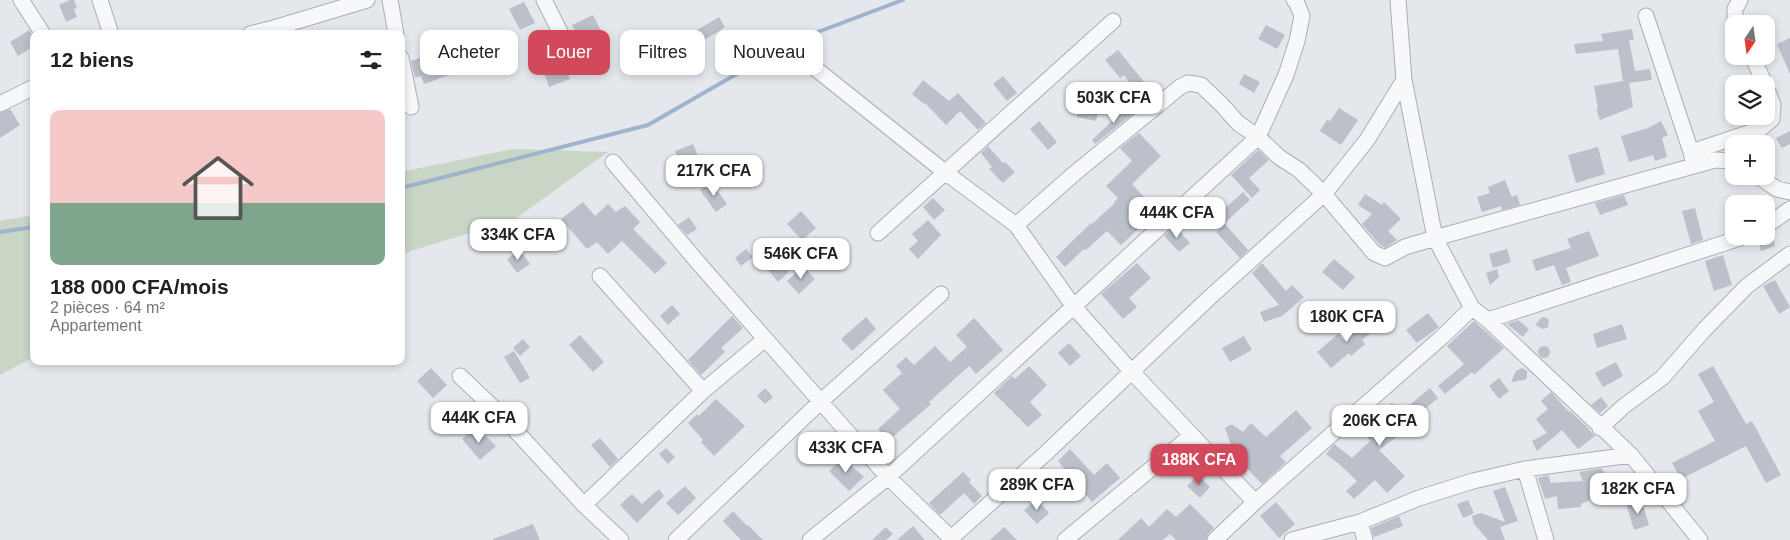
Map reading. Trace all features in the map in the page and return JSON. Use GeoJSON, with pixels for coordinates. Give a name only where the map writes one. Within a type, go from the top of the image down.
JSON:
{"type":"FeatureCollection","features":[{"type":"Feature","properties":{"kind":"street"},"geometry":{"type":"LineString","coordinates":[[21,0],[40,30]]}},
{"type":"Feature","properties":{"kind":"street"},"geometry":{"type":"LineString","coordinates":[[100,0],[110,30]]}},
{"type":"Feature","properties":{"kind":"street"},"geometry":{"type":"LineString","coordinates":[[266,30],[368,0]]}},
{"type":"Feature","properties":{"kind":"street"},"geometry":{"type":"LineString","coordinates":[[390,0],[395,30]]}},
{"type":"Feature","properties":{"kind":"street"},"geometry":{"type":"LineString","coordinates":[[544,0],[559,30]]}},
{"type":"Feature","properties":{"kind":"street"},"geometry":{"type":"LineString","coordinates":[[810,540],[888,477],[1258,137],[1286,75],[1297,41],[1302,16],[1294,0]]}},
{"type":"Feature","properties":{"kind":"street"},"geometry":{"type":"LineString","coordinates":[[1398,0],[1404,80],[1435,238],[1472,308],[1488,320],[1600,428],[1631,455],[1700,540]]}},
{"type":"Feature","properties":{"kind":"street"},"geometry":{"type":"LineString","coordinates":[[1734,15],[1734,9],[1740,0]]}},
{"type":"Feature","properties":{"kind":"street"},"geometry":{"type":"LineString","coordinates":[[1646,16],[1693,159]]}},
{"type":"Feature","properties":{"kind":"street"},"geometry":{"type":"LineString","coordinates":[[878,233],[1112,21]]}},
{"type":"Feature","properties":{"kind":"street"},"geometry":{"type":"LineString","coordinates":[[823,75],[946,173],[1016,224],[1074,307],[1132,372],[1255,502]]}},
{"type":"Feature","properties":{"kind":"street"},"geometry":{"type":"LineString","coordinates":[[405,78],[411,107]]}},
{"type":"Feature","properties":{"kind":"street"},"geometry":{"type":"LineString","coordinates":[[613,162],[820,402],[888,477],[951,539],[1045,454],[1208,298],[1324,194],[1367,140],[1404,80]]}},
{"type":"Feature","properties":{"kind":"street"},"geometry":{"type":"LineString","coordinates":[[1016,224],[1075,173],[1180,87],[1188,83],[1201,85],[1238,123],[1258,137],[1279,157],[1299,170],[1324,194],[1374,253],[1385,258],[1405,247],[1693,159],[1760,129],[1765,125]]}},
{"type":"Feature","properties":{"kind":"street"},"geometry":{"type":"LineString","coordinates":[[0,104],[30,89]]}},
{"type":"Feature","properties":{"kind":"street"},"geometry":{"type":"LineString","coordinates":[[1693,159],[1725,161]]}},
{"type":"Feature","properties":{"kind":"street"},"geometry":{"type":"LineString","coordinates":[[1771,185],[1777,189],[1790,192]]}},
{"type":"Feature","properties":{"kind":"street"},"geometry":{"type":"LineString","coordinates":[[1775,220],[1790,209]]}},
{"type":"Feature","properties":{"kind":"street"},"geometry":{"type":"LineString","coordinates":[[1488,320],[1725,243]]}},
{"type":"Feature","properties":{"kind":"street"},"geometry":{"type":"LineString","coordinates":[[1600,428],[1624,406],[1662,378],[1704,330],[1747,286],[1790,254]]}},
{"type":"Feature","properties":{"kind":"street"},"geometry":{"type":"LineString","coordinates":[[600,276],[703,391]]}},
{"type":"Feature","properties":{"kind":"street"},"geometry":{"type":"LineString","coordinates":[[676,540],[820,402],[941,294]]}},
{"type":"Feature","properties":{"kind":"street"},"geometry":{"type":"LineString","coordinates":[[1216,540],[1255,502],[1416,361],[1472,308]]}},
{"type":"Feature","properties":{"kind":"street"},"geometry":{"type":"LineString","coordinates":[[584,505],[703,391],[765,339]]}},
{"type":"Feature","properties":{"kind":"street"},"geometry":{"type":"LineString","coordinates":[[460,376],[504,418],[584,505],[621,540]]}},
{"type":"Feature","properties":{"kind":"street"},"geometry":{"type":"LineString","coordinates":[[1065,540],[1192,435]]}},
{"type":"Feature","properties":{"kind":"street"},"geometry":{"type":"LineString","coordinates":[[1292,540],[1360,522],[1419,498],[1473,481],[1526,469],[1631,455]]}},
{"type":"Feature","properties":{"kind":"street"},"geometry":{"type":"LineString","coordinates":[[1526,469],[1546,540]]}},
{"type":"Feature","properties":{"kind":"street"},"geometry":{"type":"LineString","coordinates":[[1360,522],[1365,540]]}},
{"type":"Feature","properties":{"kind":"green space"},"geometry":{"type":"Polygon","coordinates":[[[512,149],[608,152],[515,219],[405,253],[405,171],[512,149]]]}},
{"type":"Feature","properties":{"kind":"green space"},"geometry":{"type":"Polygon","coordinates":[[[30,216],[30,359],[0,375],[0,221],[30,216]]]}},
{"type":"Feature","properties":{"kind":"building"},"geometry":{"type":"Polygon","coordinates":[[[74,0],[77,8],[74,9],[77,17],[66,22],[59,5],[74,0]]]}},
{"type":"Feature","properties":{"kind":"building"},"geometry":{"type":"Polygon","coordinates":[[[524,2],[535,23],[520,30],[509,9],[524,2]]]}},
{"type":"Feature","properties":{"kind":"building"},"geometry":{"type":"Polygon","coordinates":[[[593,15],[600,30],[574,30],[572,25],[593,15]]]}},
{"type":"Feature","properties":{"kind":"building"},"geometry":{"type":"Polygon","coordinates":[[[719,17],[725,27],[720,30],[715,30],[715,33],[705,40],[705,30],[697,30],[719,17]]]}},
{"type":"Feature","properties":{"kind":"building"},"geometry":{"type":"Polygon","coordinates":[[[1266,25],[1285,35],[1277,49],[1258,39],[1266,25]]]}},
{"type":"Feature","properties":{"kind":"building"},"geometry":{"type":"Polygon","coordinates":[[[1632,29],[1634,40],[1629,40],[1635,71],[1650,69],[1652,80],[1629,83],[1633,107],[1600,120],[1596,109],[1598,109],[1594,86],[1623,81],[1618,49],[1576,54],[1574,44],[1603,41],[1601,34],[1632,29]]]}},
{"type":"Feature","properties":{"kind":"building"},"geometry":{"type":"Polygon","coordinates":[[[29,30],[30,31],[30,48],[18,56],[10,42],[29,30]]]}},
{"type":"Feature","properties":{"kind":"building"},"geometry":{"type":"Polygon","coordinates":[[[1790,38],[1790,74],[1777,44],[1790,38]]]}},
{"type":"Feature","properties":{"kind":"building"},"geometry":{"type":"Polygon","coordinates":[[[1118,50],[1145,83],[1136,91],[1124,75],[1120,78],[1105,60],[1118,50]]]}},
{"type":"Feature","properties":{"kind":"building"},"geometry":{"type":"Polygon","coordinates":[[[420,58],[420,75],[449,75],[424,84],[421,76],[415,78],[411,61],[420,58]]]}},
{"type":"Feature","properties":{"kind":"building"},"geometry":{"type":"Polygon","coordinates":[[[1244,74],[1260,82],[1254,93],[1239,84],[1244,74]]]}},
{"type":"Feature","properties":{"kind":"building"},"geometry":{"type":"Polygon","coordinates":[[[545,75],[569,75],[570,79],[549,87],[545,75]]]}},
{"type":"Feature","properties":{"kind":"building"},"geometry":{"type":"Polygon","coordinates":[[[1003,76],[1017,93],[1007,101],[993,84],[1003,76]]]}},
{"type":"Feature","properties":{"kind":"building"},"geometry":{"type":"Polygon","coordinates":[[[923,80],[949,101],[958,93],[986,123],[978,130],[960,111],[946,125],[925,103],[912,94],[923,80]]]}},
{"type":"Feature","properties":{"kind":"building"},"geometry":{"type":"Polygon","coordinates":[[[1083,91],[1102,95],[1096,121],[1077,117],[1083,91]]]}},
{"type":"Feature","properties":{"kind":"building"},"geometry":{"type":"Polygon","coordinates":[[[1128,106],[1135,112],[1095,144],[1092,140],[1128,106]]]}},
{"type":"Feature","properties":{"kind":"building"},"geometry":{"type":"Polygon","coordinates":[[[1339,108],[1358,120],[1341,145],[1320,131],[1327,120],[1330,121],[1339,108]]]}},
{"type":"Feature","properties":{"kind":"building"},"geometry":{"type":"Polygon","coordinates":[[[10,109],[20,125],[0,138],[0,113],[10,109]]]}},
{"type":"Feature","properties":{"kind":"building"},"geometry":{"type":"Polygon","coordinates":[[[1039,121],[1057,142],[1048,150],[1030,129],[1039,121]]]}},
{"type":"Feature","properties":{"kind":"building"},"geometry":{"type":"Polygon","coordinates":[[[1661,121],[1668,135],[1662,138],[1667,157],[1655,161],[1653,155],[1629,162],[1621,136],[1648,128],[1661,121]]]}},
{"type":"Feature","properties":{"kind":"building"},"geometry":{"type":"Polygon","coordinates":[[[1790,131],[1790,144],[1782,148],[1776,138],[1790,131]]]}},
{"type":"Feature","properties":{"kind":"building"},"geometry":{"type":"Polygon","coordinates":[[[1139,133],[1161,156],[1132,184],[1154,208],[1157,206],[1162,212],[1152,222],[1149,219],[1121,245],[1107,231],[1065,267],[1056,257],[1115,203],[1118,198],[1106,186],[1132,161],[1120,148],[1139,133]]]}},
{"type":"Feature","properties":{"kind":"building"},"geometry":{"type":"Polygon","coordinates":[[[693,144],[700,161],[697,163],[699,167],[683,173],[675,151],[693,144]]]}},
{"type":"Feature","properties":{"kind":"building"},"geometry":{"type":"Polygon","coordinates":[[[988,146],[1003,163],[1005,162],[1015,172],[1003,183],[989,169],[992,167],[981,153],[988,146]]]}},
{"type":"Feature","properties":{"kind":"building"},"geometry":{"type":"Polygon","coordinates":[[[1598,147],[1605,174],[1576,183],[1568,155],[1598,147]]]}},
{"type":"Feature","properties":{"kind":"building"},"geometry":{"type":"Polygon","coordinates":[[[1258,150],[1269,160],[1249,178],[1260,190],[1252,198],[1231,175],[1258,150]]]}},
{"type":"Feature","properties":{"kind":"building"},"geometry":{"type":"Polygon","coordinates":[[[1505,180],[1512,197],[1517,195],[1520,205],[1502,210],[1501,206],[1482,212],[1477,197],[1490,193],[1488,187],[1505,180]]]}},
{"type":"Feature","properties":{"kind":"building"},"geometry":{"type":"Polygon","coordinates":[[[711,182],[727,204],[716,212],[700,190],[711,182]]]}},
{"type":"Feature","properties":{"kind":"building"},"geometry":{"type":"Polygon","coordinates":[[[1243,192],[1250,200],[1219,228],[1198,205],[1207,197],[1221,212],[1243,192]]]}},
{"type":"Feature","properties":{"kind":"building"},"geometry":{"type":"Polygon","coordinates":[[[1365,194],[1382,205],[1384,202],[1401,219],[1388,231],[1397,240],[1385,248],[1380,245],[1362,224],[1372,214],[1358,205],[1365,194]]]}},
{"type":"Feature","properties":{"kind":"building"},"geometry":{"type":"Polygon","coordinates":[[[1624,195],[1628,205],[1600,215],[1595,203],[1624,195]]]}},
{"type":"Feature","properties":{"kind":"building"},"geometry":{"type":"Polygon","coordinates":[[[933,198],[945,210],[934,220],[923,207],[933,198]]]}},
{"type":"Feature","properties":{"kind":"building"},"geometry":{"type":"Polygon","coordinates":[[[583,202],[595,216],[608,204],[616,212],[625,206],[640,222],[633,229],[667,263],[655,274],[622,241],[608,254],[597,242],[587,249],[561,219],[583,202]]]}},
{"type":"Feature","properties":{"kind":"building"},"geometry":{"type":"Polygon","coordinates":[[[1695,208],[1703,240],[1691,244],[1682,211],[1695,208]]]}},
{"type":"Feature","properties":{"kind":"building"},"geometry":{"type":"Polygon","coordinates":[[[801,211],[816,228],[802,240],[787,224],[801,211]]]}},
{"type":"Feature","properties":{"kind":"building"},"geometry":{"type":"Polygon","coordinates":[[[689,217],[697,229],[687,235],[678,225],[689,217]]]}},
{"type":"Feature","properties":{"kind":"building"},"geometry":{"type":"Polygon","coordinates":[[[928,220],[941,235],[918,259],[909,249],[918,241],[912,234],[928,220]]]}},
{"type":"Feature","properties":{"kind":"building"},"geometry":{"type":"Polygon","coordinates":[[[1225,224],[1248,250],[1240,258],[1216,232],[1225,224]]]}},
{"type":"Feature","properties":{"kind":"building"},"geometry":{"type":"Polygon","coordinates":[[[1175,226],[1190,243],[1179,252],[1164,236],[1175,226]]]}},
{"type":"Feature","properties":{"kind":"building"},"geometry":{"type":"Polygon","coordinates":[[[1589,231],[1599,256],[1566,268],[1571,282],[1562,285],[1554,265],[1536,271],[1532,260],[1571,248],[1567,239],[1589,231]]]}},
{"type":"Feature","properties":{"kind":"building"},"geometry":{"type":"Polygon","coordinates":[[[1759,245],[1775,245],[1775,246],[1761,251],[1759,245]]]}},
{"type":"Feature","properties":{"kind":"building"},"geometry":{"type":"Polygon","coordinates":[[[746,249],[753,257],[741,266],[735,258],[746,249]]]}},
{"type":"Feature","properties":{"kind":"building"},"geometry":{"type":"Polygon","coordinates":[[[1507,249],[1511,262],[1493,268],[1489,254],[1507,249]]]}},
{"type":"Feature","properties":{"kind":"building"},"geometry":{"type":"Polygon","coordinates":[[[520,250],[530,264],[517,273],[507,259],[520,250]]]}},
{"type":"Feature","properties":{"kind":"building"},"geometry":{"type":"Polygon","coordinates":[[[1723,255],[1732,285],[1714,291],[1705,261],[1723,255]]]}},
{"type":"Feature","properties":{"kind":"building"},"geometry":{"type":"Polygon","coordinates":[[[775,256],[789,272],[778,282],[764,265],[775,256]]]}},
{"type":"Feature","properties":{"kind":"building"},"geometry":{"type":"Polygon","coordinates":[[[1334,259],[1355,277],[1343,290],[1322,272],[1334,259]]]}},
{"type":"Feature","properties":{"kind":"building"},"geometry":{"type":"Polygon","coordinates":[[[1137,263],[1151,278],[1129,298],[1137,307],[1123,319],[1101,294],[1137,263]]]}},
{"type":"Feature","properties":{"kind":"building"},"geometry":{"type":"Polygon","coordinates":[[[1261,264],[1286,291],[1292,285],[1304,297],[1282,316],[1264,322],[1260,312],[1279,305],[1252,273],[1261,264]]]}},
{"type":"Feature","properties":{"kind":"building"},"geometry":{"type":"Polygon","coordinates":[[[803,266],[815,279],[799,294],[787,281],[803,266]]]}},
{"type":"Feature","properties":{"kind":"building"},"geometry":{"type":"Polygon","coordinates":[[[1497,269],[1499,277],[1490,285],[1486,273],[1497,269]]]}},
{"type":"Feature","properties":{"kind":"building"},"geometry":{"type":"Polygon","coordinates":[[[1775,280],[1790,307],[1779,314],[1763,286],[1775,280]]]}},
{"type":"Feature","properties":{"kind":"building"},"geometry":{"type":"Polygon","coordinates":[[[672,305],[680,314],[668,325],[660,316],[672,305]]]}},
{"type":"Feature","properties":{"kind":"building"},"geometry":{"type":"Polygon","coordinates":[[[1428,313],[1439,327],[1417,343],[1406,330],[1428,313]]]}},
{"type":"Feature","properties":{"kind":"building"},"geometry":{"type":"Polygon","coordinates":[[[1375,315],[1382,323],[1362,340],[1365,344],[1351,356],[1349,353],[1331,368],[1317,352],[1338,334],[1344,341],[1375,315]]]}},
{"type":"Feature","properties":{"kind":"building"},"geometry":{"type":"Polygon","coordinates":[[[732,316],[743,328],[721,348],[725,352],[701,375],[688,360],[732,316]]]}},
{"type":"Feature","properties":{"kind":"building"},"geometry":{"type":"Polygon","coordinates":[[[866,317],[876,329],[852,351],[841,339],[866,317]]]}},
{"type":"Feature","properties":{"kind":"building"},"geometry":{"type":"Polygon","coordinates":[[[1542,317],[1547,318],[1549,321],[1548,327],[1543,329],[1535,325],[1542,317]]]}},
{"type":"Feature","properties":{"kind":"building"},"geometry":{"type":"Polygon","coordinates":[[[974,318],[1003,350],[976,374],[969,366],[929,402],[931,404],[888,441],[878,429],[900,409],[883,390],[902,373],[896,366],[906,357],[914,365],[935,346],[950,362],[967,347],[956,335],[974,318]]]}},
{"type":"Feature","properties":{"kind":"building"},"geometry":{"type":"Polygon","coordinates":[[[1518,320],[1529,329],[1523,337],[1507,324],[1518,320]]]}},
{"type":"Feature","properties":{"kind":"building"},"geometry":{"type":"Polygon","coordinates":[[[1474,321],[1504,348],[1474,375],[1472,372],[1445,394],[1438,386],[1464,364],[1447,346],[1474,321]]]}},
{"type":"Feature","properties":{"kind":"building"},"geometry":{"type":"Polygon","coordinates":[[[1622,324],[1627,339],[1597,348],[1593,334],[1622,324]]]}},
{"type":"Feature","properties":{"kind":"building"},"geometry":{"type":"Polygon","coordinates":[[[580,335],[604,362],[593,372],[569,345],[580,335]]]}},
{"type":"Feature","properties":{"kind":"building"},"geometry":{"type":"Polygon","coordinates":[[[1244,336],[1252,350],[1230,362],[1222,348],[1244,336]]]}},
{"type":"Feature","properties":{"kind":"building"},"geometry":{"type":"Polygon","coordinates":[[[523,339],[530,347],[520,356],[513,348],[523,339]]]}},
{"type":"Feature","properties":{"kind":"building"},"geometry":{"type":"Polygon","coordinates":[[[1069,343],[1081,356],[1070,366],[1058,353],[1069,343]]]}},
{"type":"Feature","properties":{"kind":"building"},"geometry":{"type":"Polygon","coordinates":[[[1544,346],[1550,352],[1544,358],[1538,352],[1544,346]]]}},
{"type":"Feature","properties":{"kind":"building"},"geometry":{"type":"Polygon","coordinates":[[[514,351],[530,378],[520,383],[504,357],[514,351]]]}},
{"type":"Feature","properties":{"kind":"building"},"geometry":{"type":"Polygon","coordinates":[[[1616,362],[1623,376],[1603,387],[1595,373],[1616,362]]]}},
{"type":"Feature","properties":{"kind":"building"},"geometry":{"type":"Polygon","coordinates":[[[1029,366],[1047,385],[1030,402],[1042,415],[1028,427],[994,393],[1012,376],[1015,379],[1029,366]]]}},
{"type":"Feature","properties":{"kind":"building"},"geometry":{"type":"Polygon","coordinates":[[[1713,366],[1746,424],[1752,421],[1781,475],[1766,483],[1746,446],[1681,479],[1672,463],[1715,441],[1698,411],[1714,402],[1698,374],[1713,366]]]}},
{"type":"Feature","properties":{"kind":"building"},"geometry":{"type":"Polygon","coordinates":[[[431,368],[447,385],[433,398],[417,381],[431,368]]]}},
{"type":"Feature","properties":{"kind":"building"},"geometry":{"type":"Polygon","coordinates":[[[1522,368],[1527,371],[1527,378],[1511,382],[1516,371],[1522,368]]]}},
{"type":"Feature","properties":{"kind":"building"},"geometry":{"type":"Polygon","coordinates":[[[1499,378],[1509,391],[1499,399],[1489,386],[1499,378]]]}},
{"type":"Feature","properties":{"kind":"building"},"geometry":{"type":"Polygon","coordinates":[[[765,388],[773,397],[765,404],[757,396],[765,388]]]}},
{"type":"Feature","properties":{"kind":"building"},"geometry":{"type":"Polygon","coordinates":[[[1430,388],[1438,398],[1408,423],[1410,427],[1379,450],[1405,476],[1387,493],[1375,480],[1354,499],[1346,491],[1357,481],[1326,454],[1334,444],[1352,458],[1370,441],[1360,427],[1392,403],[1400,413],[1430,388]]]}},
{"type":"Feature","properties":{"kind":"building"},"geometry":{"type":"Polygon","coordinates":[[[1551,392],[1595,436],[1578,449],[1562,430],[1537,451],[1532,441],[1547,433],[1536,419],[1548,409],[1541,401],[1551,392]]]}},
{"type":"Feature","properties":{"kind":"building"},"geometry":{"type":"Polygon","coordinates":[[[1601,397],[1608,406],[1600,413],[1591,405],[1601,397]]]}},
{"type":"Feature","properties":{"kind":"building"},"geometry":{"type":"Polygon","coordinates":[[[716,399],[745,426],[714,456],[701,442],[703,440],[688,423],[697,414],[699,416],[716,399]]]}},
{"type":"Feature","properties":{"kind":"building"},"geometry":{"type":"Polygon","coordinates":[[[1296,410],[1312,428],[1280,456],[1286,462],[1262,484],[1243,464],[1245,462],[1236,452],[1238,450],[1230,443],[1225,428],[1233,425],[1243,432],[1251,423],[1266,437],[1296,410]]]}},
{"type":"Feature","properties":{"kind":"building"},"geometry":{"type":"Polygon","coordinates":[[[475,428],[483,437],[485,435],[496,446],[480,460],[462,439],[475,428]]]}},
{"type":"Feature","properties":{"kind":"building"},"geometry":{"type":"Polygon","coordinates":[[[600,438],[618,459],[610,467],[591,445],[600,438]]]}},
{"type":"Feature","properties":{"kind":"building"},"geometry":{"type":"Polygon","coordinates":[[[666,448],[675,457],[668,464],[659,454],[666,448]]]}},
{"type":"Feature","properties":{"kind":"building"},"geometry":{"type":"Polygon","coordinates":[[[1070,449],[1094,475],[1107,463],[1120,478],[1092,502],[1058,461],[1070,449]]]}},
{"type":"Feature","properties":{"kind":"building"},"geometry":{"type":"Polygon","coordinates":[[[843,458],[864,477],[849,491],[829,471],[843,458]]]}},
{"type":"Feature","properties":{"kind":"building"},"geometry":{"type":"Polygon","coordinates":[[[1602,468],[1611,491],[1581,504],[1581,507],[1558,509],[1557,496],[1545,499],[1538,478],[1548,475],[1551,483],[1583,481],[1579,472],[1602,468]]]}},
{"type":"Feature","properties":{"kind":"building"},"geometry":{"type":"Polygon","coordinates":[[[963,472],[971,480],[969,482],[982,496],[974,504],[964,493],[940,515],[929,503],[963,472]]]}},
{"type":"Feature","properties":{"kind":"building"},"geometry":{"type":"Polygon","coordinates":[[[1198,475],[1210,487],[1200,498],[1187,486],[1198,475]]]}},
{"type":"Feature","properties":{"kind":"building"},"geometry":{"type":"Polygon","coordinates":[[[685,486],[696,498],[678,515],[666,503],[685,486]]]}},
{"type":"Feature","properties":{"kind":"building"},"geometry":{"type":"Polygon","coordinates":[[[1505,487],[1518,521],[1500,527],[1505,540],[1488,540],[1474,524],[1472,516],[1481,513],[1505,522],[1493,491],[1505,487]]]}},
{"type":"Feature","properties":{"kind":"building"},"geometry":{"type":"Polygon","coordinates":[[[659,489],[664,496],[637,523],[620,505],[632,494],[642,504],[659,489]]]}},
{"type":"Feature","properties":{"kind":"building"},"geometry":{"type":"Polygon","coordinates":[[[1037,499],[1049,513],[1037,524],[1024,510],[1037,499]]]}},
{"type":"Feature","properties":{"kind":"building"},"geometry":{"type":"Polygon","coordinates":[[[1641,499],[1649,525],[1634,530],[1626,504],[1641,499]]]}},
{"type":"Feature","properties":{"kind":"building"},"geometry":{"type":"Polygon","coordinates":[[[1468,500],[1474,513],[1463,518],[1457,504],[1468,500]]]}},
{"type":"Feature","properties":{"kind":"building"},"geometry":{"type":"Polygon","coordinates":[[[1276,502],[1295,524],[1279,538],[1260,516],[1276,502]]]}},
{"type":"Feature","properties":{"kind":"building"},"geometry":{"type":"Polygon","coordinates":[[[1190,504],[1214,528],[1208,534],[1206,540],[1176,540],[1170,534],[1163,540],[1118,540],[1141,518],[1149,527],[1167,509],[1176,517],[1190,504]]]}},
{"type":"Feature","properties":{"kind":"building"},"geometry":{"type":"Polygon","coordinates":[[[733,511],[763,540],[741,540],[723,521],[733,511]]]}},
{"type":"Feature","properties":{"kind":"building"},"geometry":{"type":"Polygon","coordinates":[[[1399,516],[1403,526],[1374,537],[1371,528],[1399,516]]]}},
{"type":"Feature","properties":{"kind":"building"},"geometry":{"type":"Polygon","coordinates":[[[533,524],[540,540],[493,540],[493,539],[533,524]]]}},
{"type":"Feature","properties":{"kind":"building"},"geometry":{"type":"Polygon","coordinates":[[[913,526],[925,540],[897,540],[913,526]]]}},
{"type":"Feature","properties":{"kind":"building"},"geometry":{"type":"Polygon","coordinates":[[[886,527],[893,534],[886,540],[872,540],[886,527]]]}},
{"type":"Feature","properties":{"kind":"building"},"geometry":{"type":"Polygon","coordinates":[[[1004,527],[1017,540],[990,540],[1004,527]]]}},
{"type":"Feature","properties":{"kind":"waterway"},"geometry":{"type":"LineString","coordinates":[[405,187],[648,125],[794,41],[903,0]]}},
{"type":"Feature","properties":{"kind":"waterway"},"geometry":{"type":"LineString","coordinates":[[0,232],[30,228]]}}]}
